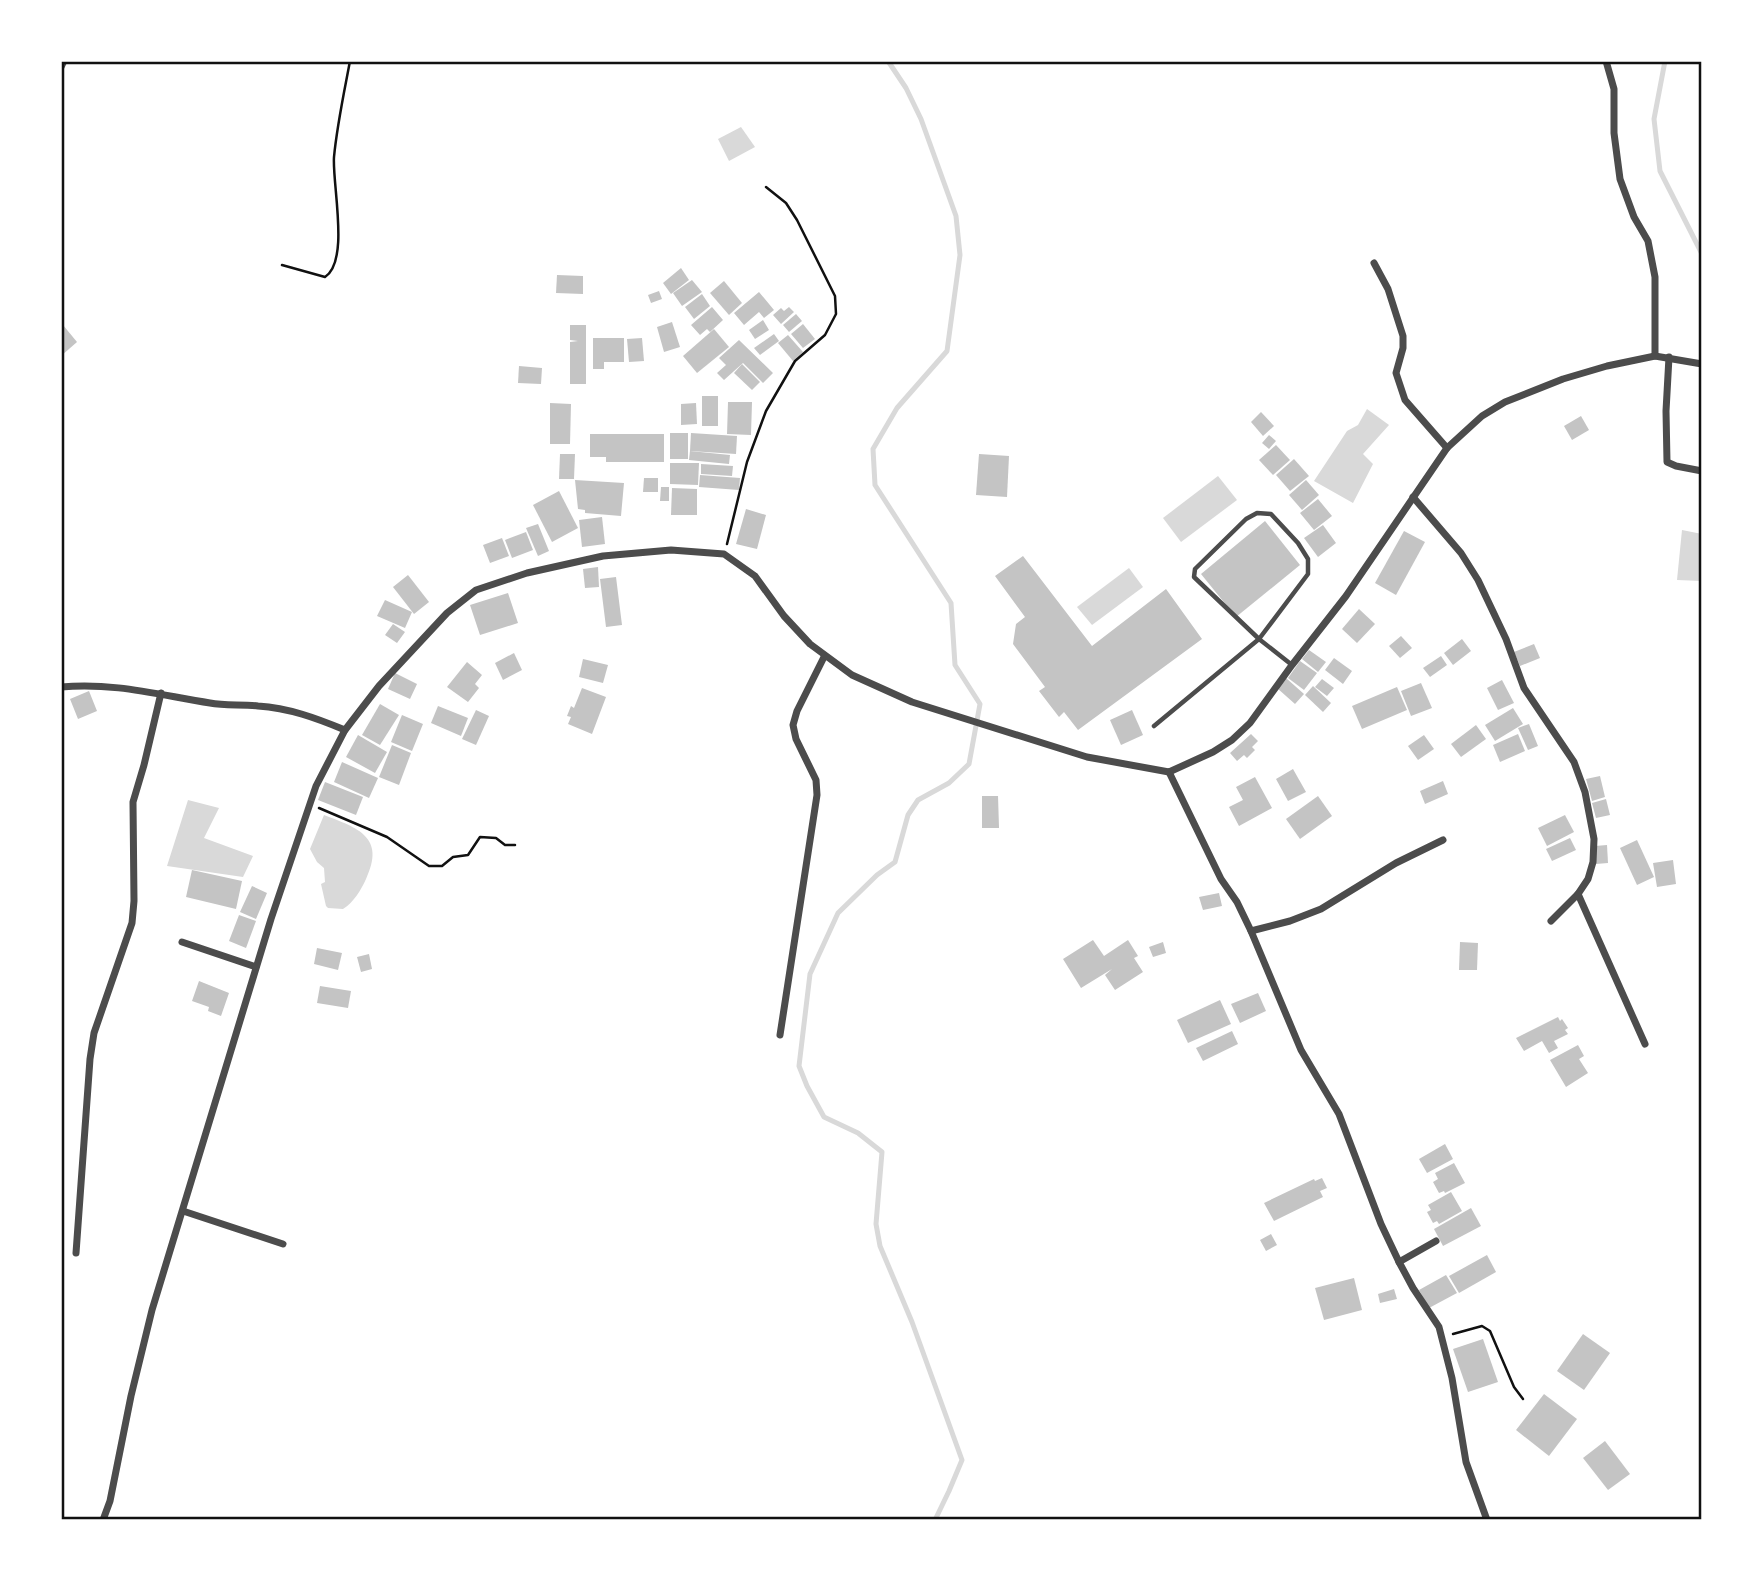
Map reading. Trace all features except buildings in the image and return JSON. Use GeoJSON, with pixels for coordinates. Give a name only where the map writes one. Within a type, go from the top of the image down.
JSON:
{"type":"FeatureCollection","features":[{"type":"Feature","properties":{"kind":"street"},"geometry":{"type":"LineString","coordinates":[[61,67],[64,61]]}},
{"type":"Feature","properties":{"kind":"street"},"geometry":{"type":"LineString","coordinates":[[1606,61],[1614,89],[1614,133],[1620,179],[1634,217],[1648,241],[1655,277],[1655,356]]}},
{"type":"Feature","properties":{"kind":"street"},"geometry":{"type":"LineString","coordinates":[[1374,263],[1388,289],[1403,336],[1403,348],[1396,373],[1405,400],[1447,448]]}},
{"type":"Feature","properties":{"kind":"street"},"geometry":{"type":"LineString","coordinates":[[103,1520],[110,1501],[152,1310],[256,967],[316,786],[345,730],[379,686],[447,613],[475,590],[527,573],[603,556],[671,550],[724,554],[755,576],[784,616],[824,657],[852,675],[893,695],[1087,757],[1169,772],[1232,740],[1250,723],[1346,596],[1447,448],[1482,416],[1505,402],[1583,372],[1655,356],[1702,364]]}},
{"type":"Feature","properties":{"kind":"street"},"geometry":{"type":"LineString","coordinates":[[1669,357],[1667,462],[1702,471]]}},
{"type":"Feature","properties":{"kind":"street"},"geometry":{"type":"LineString","coordinates":[[1413,497],[1461,553],[1478,580],[1506,639],[1524,688],[1574,762],[1585,792],[1594,839],[1593,862],[1588,879],[1578,894],[1551,921]]}},
{"type":"Feature","properties":{"kind":"street"},"geometry":{"type":"LineString","coordinates":[[780,1035],[817,795],[816,780],[796,739],[793,725],[796,711],[824,657]]}},
{"type":"Feature","properties":{"kind":"street"},"geometry":{"type":"LineString","coordinates":[[61,687],[92,684],[161,693],[212,704],[259,706],[302,712],[345,730]]}},
{"type":"Feature","properties":{"kind":"street"},"geometry":{"type":"LineString","coordinates":[[76,1253],[90,1059],[94,1033],[132,923],[133,802],[161,693]]}},
{"type":"Feature","properties":{"kind":"street"},"geometry":{"type":"LineString","coordinates":[[1169,772],[1221,879],[1237,902],[1251,931],[1301,1050],[1339,1114],[1381,1224],[1399,1262],[1439,1327],[1452,1378],[1466,1462],[1487,1520]]}},
{"type":"Feature","properties":{"kind":"street"},"geometry":{"type":"LineString","coordinates":[[1251,931],[1290,921],[1321,909],[1396,863],[1443,840]]}},
{"type":"Feature","properties":{"kind":"street"},"geometry":{"type":"LineString","coordinates":[[1578,894],[1645,1044]]}},
{"type":"Feature","properties":{"kind":"street"},"geometry":{"type":"LineString","coordinates":[[182,942],[256,967]]}},
{"type":"Feature","properties":{"kind":"street"},"geometry":{"type":"LineString","coordinates":[[183,1210],[283,1244]]}},
{"type":"Feature","properties":{"kind":"street"},"geometry":{"type":"LineString","coordinates":[[1399,1262],[1436,1241]]}},
{"type":"Feature","properties":{"kind":"lane"},"geometry":{"type":"LineString","coordinates":[[1154,726],[1259,639],[1308,574],[1308,559],[1298,543],[1272,514],[1256,513],[1246,519],[1195,569],[1194,577],[1259,639],[1292,665]]}},
{"type":"Feature","properties":{"kind":"path"},"geometry":{"type":"LineString","coordinates":[[282,265],[325,277],[333,268],[338,218],[335,153],[350,61]]}},
{"type":"Feature","properties":{"kind":"path"},"geometry":{"type":"LineString","coordinates":[[724,554],[747,462],[766,411],[795,361],[825,335],[836,314],[835,296],[797,220],[786,203],[766,187]]}},
{"type":"Feature","properties":{"kind":"path"},"geometry":{"type":"LineString","coordinates":[[310,804],[387,837],[420,862],[433,867],[442,866],[453,857],[468,855],[480,837],[496,838],[505,845],[515,845]]}},
{"type":"Feature","properties":{"kind":"path"},"geometry":{"type":"LineString","coordinates":[[1442,1337],[1482,1326],[1490,1331],[1514,1387],[1523,1399]]}},
{"type":"Feature","properties":{"kind":"shaded area"},"geometry":{"type":"Polygon","coordinates":[[[741,127],[755,147],[729,161],[718,139],[741,127]]]}},
{"type":"Feature","properties":{"kind":"shaded area"},"geometry":{"type":"Polygon","coordinates":[[[1367,409],[1389,425],[1363,454],[1373,464],[1353,503],[1314,481],[1347,431],[1358,425],[1367,409]]]}},
{"type":"Feature","properties":{"kind":"shaded area"},"geometry":{"type":"Polygon","coordinates":[[[1218,476],[1237,500],[1181,542],[1163,518],[1218,476]]]}},
{"type":"Feature","properties":{"kind":"shaded area"},"geometry":{"type":"Polygon","coordinates":[[[1682,530],[1702,534],[1702,581],[1677,580],[1682,530]]]}},
{"type":"Feature","properties":{"kind":"shaded area"},"geometry":{"type":"Polygon","coordinates":[[[1129,568],[1143,587],[1092,625],[1077,607],[1129,568]]]}},
{"type":"Feature","properties":{"kind":"shaded area"},"geometry":{"type":"Polygon","coordinates":[[[188,800],[219,808],[204,838],[253,856],[243,877],[167,866],[188,800]]]}},
{"type":"Feature","properties":{"kind":"shaded area"},"geometry":{"type":"Polygon","coordinates":[[[324,815],[358,830],[365,836],[373,853],[362,887],[343,909],[326,906],[321,884],[325,882],[324,868],[310,849],[324,815]]]}},
{"type":"Feature","properties":{"kind":"waterway"},"geometry":{"type":"LineString","coordinates":[[888,61],[906,88],[921,119],[956,216],[960,255],[947,351],[897,408],[873,449],[875,485],[951,603],[955,665],[980,704],[969,764],[949,783],[918,800],[908,815],[895,862],[877,875],[838,913],[810,974],[799,1066],[824,1117],[858,1133],[882,1152],[876,1224],[880,1246],[912,1322],[962,1460],[935,1520]]}},
{"type":"Feature","properties":{"kind":"waterway"},"geometry":{"type":"LineString","coordinates":[[1665,61],[1654,119],[1660,171],[1702,254]]}}]}
